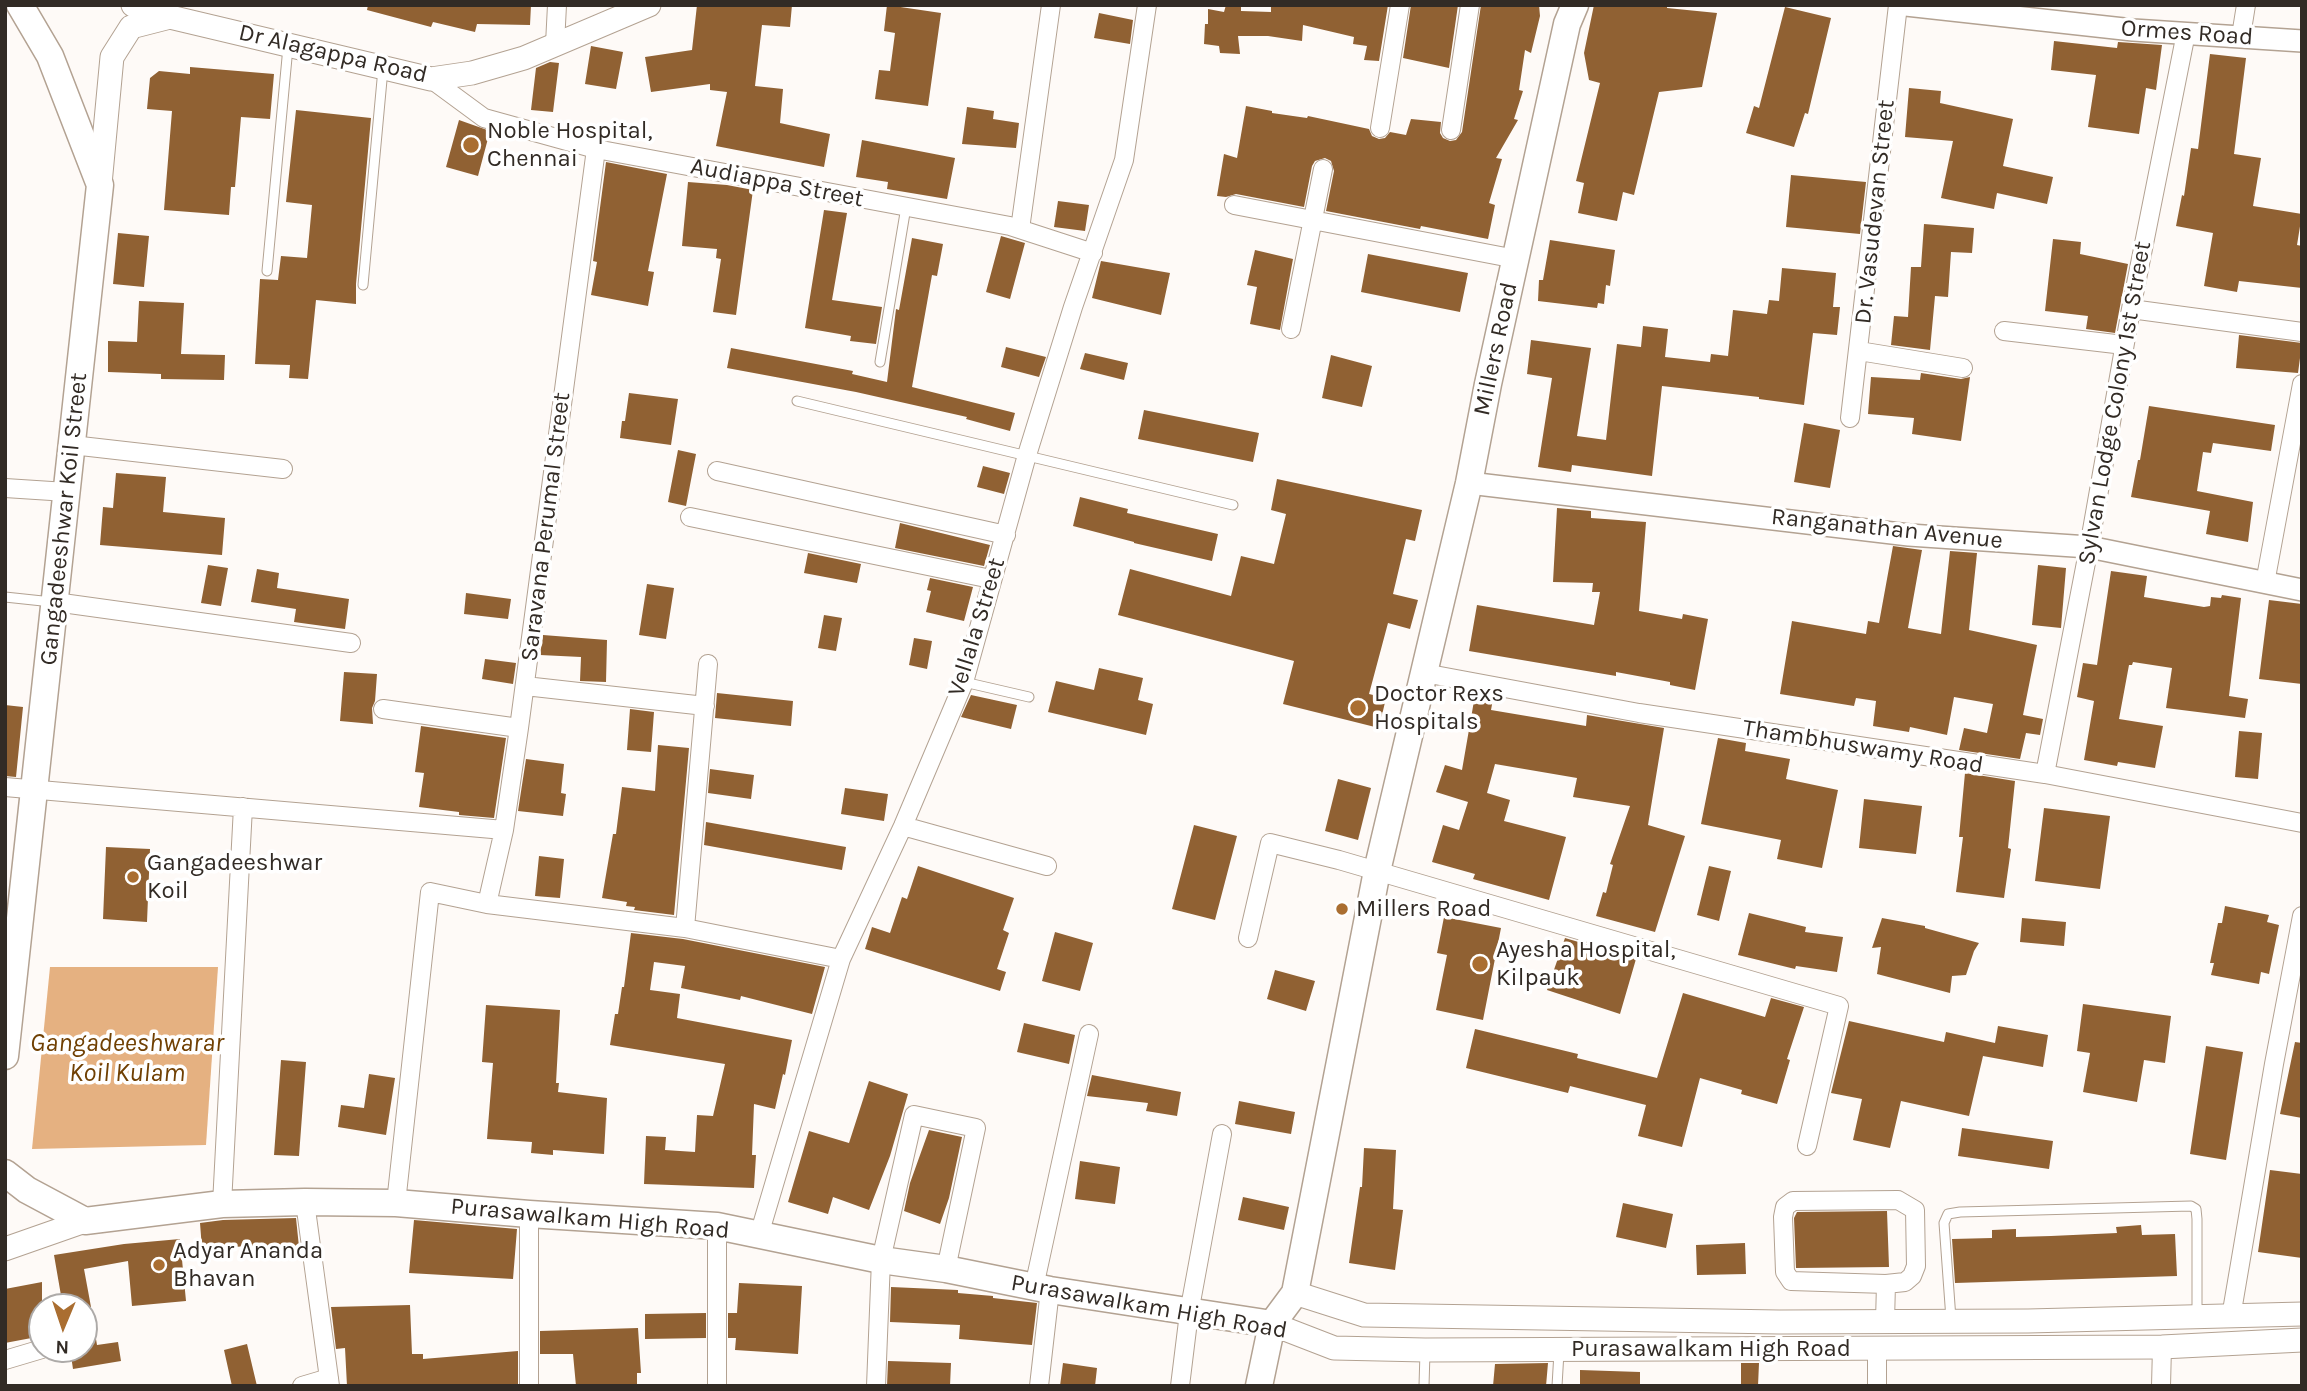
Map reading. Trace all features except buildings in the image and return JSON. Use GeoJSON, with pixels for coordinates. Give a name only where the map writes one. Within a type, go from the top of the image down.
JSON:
{"type":"FeatureCollection","features":[{"type":"Feature","properties":{"kind":"main road"},"geometry":{"type":"LineString","coordinates":[[20,5],[50,57],[100,185]]}},
{"type":"Feature","properties":{"kind":"main road","name":"Dr Alagappa Road"},"geometry":{"type":"LineString","coordinates":[[133,5],[170,17],[432,79],[472,73],[524,58],[649,5]]}},
{"type":"Feature","properties":{"kind":"main road","name":"Millers Road"},"geometry":{"type":"LineString","coordinates":[[1272,1324],[1295,1293],[1377,871],[1469,483],[1569,12]]}},
{"type":"Feature","properties":{"kind":"main road","name":"Gangadeeshwar Koil Street"},"geometry":{"type":"LineString","coordinates":[[5,1056],[13,908],[34,788],[112,57],[131,27],[170,17]]}},
{"type":"Feature","properties":{"kind":"main road"},"geometry":{"type":"LineString","coordinates":[[5,1173],[27,1190],[85,1221]]}},
{"type":"Feature","properties":{"kind":"main road","name":"Purasawalkam High Road"},"geometry":{"type":"LineString","coordinates":[[5,1249],[85,1221],[222,1204],[396,1203],[718,1226],[881,1260],[946,1269],[1042,1289],[1272,1324],[1334,1348],[1559,1350],[2162,1347],[2302,1340]]}},
{"type":"Feature","properties":{"kind":"main road","name":"Purasawalkam High Road"},"geometry":{"type":"LineString","coordinates":[[1295,1293],[1364,1315],[1951,1321],[2302,1314]]}},
{"type":"Feature","properties":{"kind":"main road"},"geometry":{"type":"LineString","coordinates":[[1259,1386],[1272,1324]]}},
{"type":"Feature","properties":{"kind":"street"},"geometry":{"type":"LineString","coordinates":[[555,44],[557,5]]}},
{"type":"Feature","properties":{"kind":"street"},"geometry":{"type":"LineString","coordinates":[[1020,229],[1051,5]]}},
{"type":"Feature","properties":{"kind":"street","name":"Vellala Street"},"geometry":{"type":"LineString","coordinates":[[759,1235],[841,959],[903,826],[964,682],[1027,455],[1073,307],[1124,160],[1147,5]]}},
{"type":"Feature","properties":{"kind":"street"},"geometry":{"type":"LineString","coordinates":[[1380,128],[1400,5]]}},
{"type":"Feature","properties":{"kind":"street"},"geometry":{"type":"LineString","coordinates":[[1451,130],[1469,5]]}},
{"type":"Feature","properties":{"kind":"street","name":"Dr. Vasudevan Street"},"geometry":{"type":"LineString","coordinates":[[1850,418],[1898,5]]}},
{"type":"Feature","properties":{"kind":"street","name":"Ormes Road"},"geometry":{"type":"LineString","coordinates":[[1906,5],[2133,30],[2302,41]]}},
{"type":"Feature","properties":{"kind":"street"},"geometry":{"type":"LineString","coordinates":[[2241,36],[2246,5]]}},
{"type":"Feature","properties":{"kind":"street","name":"Sylvan Lodge Colony 1st Street"},"geometry":{"type":"LineString","coordinates":[[2045,774],[2089,547],[2130,309],[2186,33]]}},
{"type":"Feature","properties":{"kind":"street","name":"Audiappa Street"},"geometry":{"type":"LineString","coordinates":[[432,79],[484,118],[596,149],[1020,229],[1093,253]]}},
{"type":"Feature","properties":{"kind":"street","name":"Saravana Perumal Street"},"geometry":{"type":"LineString","coordinates":[[486,904],[504,830],[520,729],[596,149]]}},
{"type":"Feature","properties":{"kind":"street"},"geometry":{"type":"LineString","coordinates":[[1291,329],[1323,170]]}},
{"type":"Feature","properties":{"kind":"street"},"geometry":{"type":"LineString","coordinates":[[1234,205],[1516,259]]}},
{"type":"Feature","properties":{"kind":"street"},"geometry":{"type":"LineString","coordinates":[[2130,309],[2302,332]]}},
{"type":"Feature","properties":{"kind":"street"},"geometry":{"type":"LineString","coordinates":[[2004,331],[2124,345]]}},
{"type":"Feature","properties":{"kind":"street"},"geometry":{"type":"LineString","coordinates":[[1859,351],[1963,368]]}},
{"type":"Feature","properties":{"kind":"street"},"geometry":{"type":"LineString","coordinates":[[2265,583],[2302,384]]}},
{"type":"Feature","properties":{"kind":"street"},"geometry":{"type":"LineString","coordinates":[[72,445],[283,468]]}},
{"type":"Feature","properties":{"kind":"street"},"geometry":{"type":"LineString","coordinates":[[717,471],[1006,535]]}},
{"type":"Feature","properties":{"kind":"street","name":"Ranganathan Avenue"},"geometry":{"type":"LineString","coordinates":[[1469,483],[1909,535],[2089,547],[2302,590]]}},
{"type":"Feature","properties":{"kind":"street"},"geometry":{"type":"LineString","coordinates":[[5,488],[67,492]]}},
{"type":"Feature","properties":{"kind":"street"},"geometry":{"type":"LineString","coordinates":[[690,517],[991,579]]}},
{"type":"Feature","properties":{"kind":"street"},"geometry":{"type":"LineString","coordinates":[[55,602],[351,643]]}},
{"type":"Feature","properties":{"kind":"street"},"geometry":{"type":"LineString","coordinates":[[685,928],[708,664]]}},
{"type":"Feature","properties":{"kind":"street","name":"Thambhuswamy Road"},"geometry":{"type":"LineString","coordinates":[[1424,673],[1639,713],[2045,774],[2302,823]]}},
{"type":"Feature","properties":{"kind":"street"},"geometry":{"type":"LineString","coordinates":[[525,686],[705,706]]}},
{"type":"Feature","properties":{"kind":"street"},"geometry":{"type":"LineString","coordinates":[[383,709],[520,729]]}},
{"type":"Feature","properties":{"kind":"street"},"geometry":{"type":"LineString","coordinates":[[5,787],[504,830]]}},
{"type":"Feature","properties":{"kind":"street"},"geometry":{"type":"LineString","coordinates":[[222,1204],[243,807]]}},
{"type":"Feature","properties":{"kind":"street"},"geometry":{"type":"LineString","coordinates":[[903,826],[1047,866]]}},
{"type":"Feature","properties":{"kind":"street"},"geometry":{"type":"LineString","coordinates":[[1248,938],[1270,843],[1377,871],[1839,1006],[1807,1146]]}},
{"type":"Feature","properties":{"kind":"street"},"geometry":{"type":"LineString","coordinates":[[396,1203],[430,892],[486,904],[685,928],[841,959]]}},
{"type":"Feature","properties":{"kind":"street"},"geometry":{"type":"LineString","coordinates":[[2231,1317],[2302,916]]}},
{"type":"Feature","properties":{"kind":"street"},"geometry":{"type":"LineString","coordinates":[[1039,1386],[1042,1289],[1089,1034]]}},
{"type":"Feature","properties":{"kind":"street"},"geometry":{"type":"LineString","coordinates":[[876,1386],[881,1260],[914,1115],[976,1128],[946,1269]]}},
{"type":"Feature","properties":{"kind":"street"},"geometry":{"type":"LineString","coordinates":[[1180,1386],[1189,1313],[1222,1134]]}},
{"type":"Feature","properties":{"kind":"street"},"geometry":{"type":"LineString","coordinates":[[1898,1200],[1909,1205],[1915,1210],[1916,1266],[1912,1276],[1905,1282],[1886,1284],[1791,1280],[1785,1272],[1785,1207],[1793,1201],[1898,1200]]}},
{"type":"Feature","properties":{"kind":"street"},"geometry":{"type":"LineString","coordinates":[[302,1386],[329,1382],[305,1202]]}},
{"type":"Feature","properties":{"kind":"street"},"geometry":{"type":"LineString","coordinates":[[529,1214],[529,1386]]}},
{"type":"Feature","properties":{"kind":"street"},"geometry":{"type":"LineString","coordinates":[[717,1386],[718,1226]]}},
{"type":"Feature","properties":{"kind":"street"},"geometry":{"type":"LineString","coordinates":[[1885,1321],[1886,1284]]}},
{"type":"Feature","properties":{"kind":"street"},"geometry":{"type":"LineString","coordinates":[[2161,1386],[2162,1347]]}},
{"type":"Feature","properties":{"kind":"street"},"geometry":{"type":"LineString","coordinates":[[1877,1348],[1877,1386]]}},
{"type":"Feature","properties":{"kind":"street"},"geometry":{"type":"LineString","coordinates":[[5,1360],[28,1353]]}},
{"type":"Feature","properties":{"kind":"lane"},"geometry":{"type":"LineString","coordinates":[[267,271],[289,45]]}},
{"type":"Feature","properties":{"kind":"lane"},"geometry":{"type":"LineString","coordinates":[[363,285],[383,67]]}},
{"type":"Feature","properties":{"kind":"lane"},"geometry":{"type":"LineString","coordinates":[[880,362],[906,207]]}},
{"type":"Feature","properties":{"kind":"lane"},"geometry":{"type":"LineString","coordinates":[[797,401],[1233,505]]}},
{"type":"Feature","properties":{"kind":"lane"},"geometry":{"type":"LineString","coordinates":[[5,597],[55,602]]}},
{"type":"Feature","properties":{"kind":"lane"},"geometry":{"type":"LineString","coordinates":[[964,682],[1029,697]]}},
{"type":"Feature","properties":{"kind":"lane"},"geometry":{"type":"LineString","coordinates":[[1951,1321],[1944,1223],[1948,1214],[2192,1206],[2196,1209],[2197,1219],[2197,1317]]}},
{"type":"Feature","properties":{"kind":"lane"},"geometry":{"type":"LineString","coordinates":[[1424,1386],[1425,1350]]}},
{"type":"Feature","properties":{"kind":"lane"},"geometry":{"type":"LineString","coordinates":[[1557,1386],[1559,1350]]}},
{"type":"Feature","properties":{"kind":"water","name":"Gangadeeshwarar Koil Kulam"},"geometry":{"type":"Polygon","coordinates":[[[50,967],[218,967],[206,1145],[32,1149],[50,967]]]}},
{"type":"Feature","properties":{"kind":"place","name":"Noble Hospital, Chennai"},"geometry":{"type":"Point","coordinates":[471,145]}},
{"type":"Feature","properties":{"kind":"place","name":"Doctor Rexs Hospitals"},"geometry":{"type":"Point","coordinates":[1358,708]}},
{"type":"Feature","properties":{"kind":"place","name":"Gangadeeshwar Koil"},"geometry":{"type":"Point","coordinates":[133,877]}},
{"type":"Feature","properties":{"kind":"place","name":"Millers Road"},"geometry":{"type":"Point","coordinates":[1342,909]}},
{"type":"Feature","properties":{"kind":"place","name":"Ayesha Hospital, Kilpauk"},"geometry":{"type":"Point","coordinates":[1480,964]}},
{"type":"Feature","properties":{"kind":"place","name":"Adyar Ananda Bhavan"},"geometry":{"type":"Point","coordinates":[159,1265]}}]}
